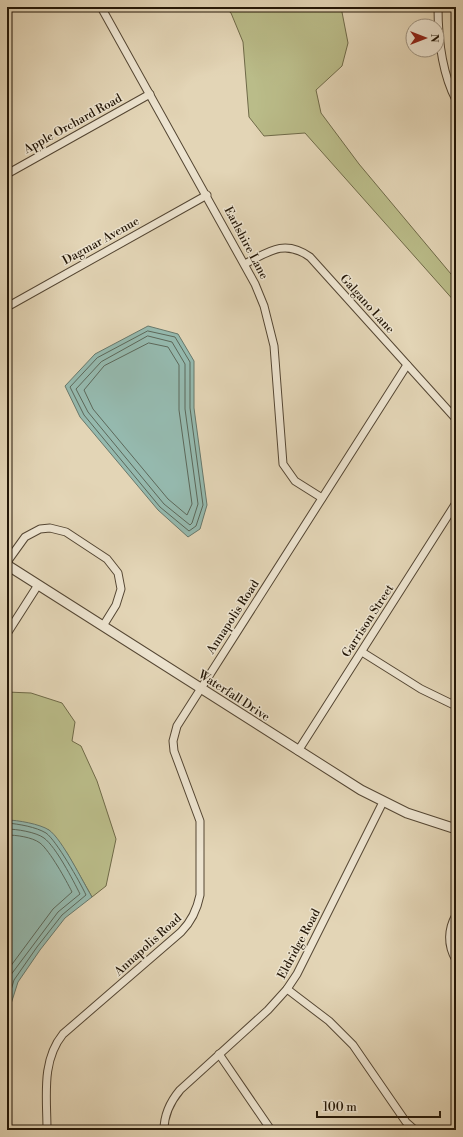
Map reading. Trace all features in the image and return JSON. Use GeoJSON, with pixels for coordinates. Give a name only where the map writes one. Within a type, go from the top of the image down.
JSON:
{"type":"FeatureCollection","features":[{"type":"Feature","properties":{"kind":"street","name":"Earlshire Lane"},"geometry":{"type":"LineString","coordinates":[[101,7],[256,284],[270,326],[276,364],[283,464],[295,481],[322,498]]}},
{"type":"Feature","properties":{"kind":"street"},"geometry":{"type":"LineString","coordinates":[[438,7],[439,32],[446,75],[456,100]]}},
{"type":"Feature","properties":{"kind":"street","name":"Apple Orchard Road"},"geometry":{"type":"LineString","coordinates":[[7,174],[150,94]]}},
{"type":"Feature","properties":{"kind":"street","name":"Dagmar Avenue"},"geometry":{"type":"LineString","coordinates":[[7,307],[207,195]]}},
{"type":"Feature","properties":{"kind":"street","name":"Galgano Lane"},"geometry":{"type":"LineString","coordinates":[[245,264],[275,249],[289,247],[302,251],[310,257],[456,419]]}},
{"type":"Feature","properties":{"kind":"street","name":"Annapolis Road"},"geometry":{"type":"LineString","coordinates":[[47,1130],[47,1070],[49,1059],[57,1042],[63,1034],[181,932],[194,915],[198,905],[200,895],[200,821],[176,757],[173,741],[177,726],[407,365]]}},
{"type":"Feature","properties":{"kind":"street","name":"Garrison Street"},"geometry":{"type":"LineString","coordinates":[[298,751],[456,504]]}},
{"type":"Feature","properties":{"kind":"street"},"geometry":{"type":"LineString","coordinates":[[7,564],[25,537],[40,529],[50,528],[66,532],[107,559],[118,573],[121,589],[116,605],[103,626]]}},
{"type":"Feature","properties":{"kind":"street","name":"Waterfall Drive"},"geometry":{"type":"LineString","coordinates":[[7,564],[361,790],[383,802],[432,822],[456,829]]}},
{"type":"Feature","properties":{"kind":"street"},"geometry":{"type":"LineString","coordinates":[[8,632],[38,585]]}},
{"type":"Feature","properties":{"kind":"street"},"geometry":{"type":"LineString","coordinates":[[362,652],[421,689],[456,706]]}},
{"type":"Feature","properties":{"kind":"street","name":"Eldridge Road"},"geometry":{"type":"LineString","coordinates":[[164,1130],[166,1116],[174,1097],[268,1010],[287,989],[297,974],[383,802]]}},
{"type":"Feature","properties":{"kind":"street"},"geometry":{"type":"LineString","coordinates":[[456,914],[450,930],[449,940],[456,960]]}},
{"type":"Feature","properties":{"kind":"street"},"geometry":{"type":"LineString","coordinates":[[287,989],[329,1021],[353,1045],[406,1122],[415,1130]]}},
{"type":"Feature","properties":{"kind":"street"},"geometry":{"type":"LineString","coordinates":[[219,1054],[271,1130]]}},
{"type":"Feature","properties":{"kind":"green space"},"geometry":{"type":"Polygon","coordinates":[[[224,7],[341,7],[348,43],[342,66],[316,90],[321,113],[359,164],[456,280],[456,303],[305,133],[264,136],[249,117],[243,42],[231,13],[224,7]]]}},
{"type":"Feature","properties":{"kind":"green space"},"geometry":{"type":"Polygon","coordinates":[[[7,692],[31,693],[62,703],[75,722],[72,741],[81,746],[97,781],[116,839],[106,886],[92,897],[67,853],[49,830],[7,820],[7,692]]]}},
{"type":"Feature","properties":{"kind":"water"},"geometry":{"type":"Polygon","coordinates":[[[148,326],[178,334],[194,361],[194,408],[207,505],[200,529],[188,537],[158,510],[80,417],[65,386],[95,354],[148,326]]]}},
{"type":"Feature","properties":{"kind":"water"},"geometry":{"type":"Polygon","coordinates":[[[7,820],[28,823],[49,830],[66,851],[92,897],[65,918],[40,950],[18,982],[10,1007],[7,1009],[7,820]]]}}]}
